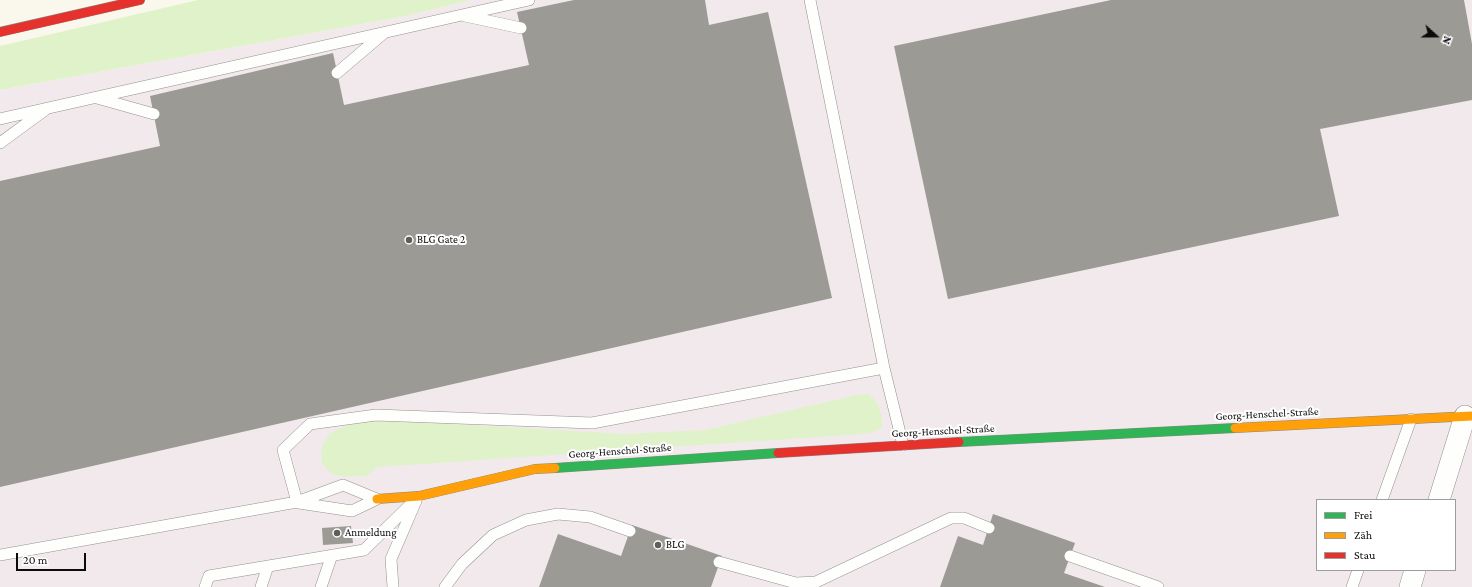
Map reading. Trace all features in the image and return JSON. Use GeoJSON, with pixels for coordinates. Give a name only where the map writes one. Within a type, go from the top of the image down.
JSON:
{"type":"FeatureCollection","features":[{"type":"Feature","properties":{"kind":"street"},"geometry":{"type":"LineString","coordinates":[[0,32],[140,0]]}},
{"type":"Feature","properties":{"kind":"street"},"geometry":{"type":"LineString","coordinates":[[1439,499],[1469,416]]}},
{"type":"Feature","properties":{"kind":"street","name":"Georg-Henschel-Straße"},"geometry":{"type":"LineString","coordinates":[[377,499],[418,496],[535,469],[903,445],[1469,416]]}},
{"type":"Feature","properties":{"kind":"street"},"geometry":{"type":"LineString","coordinates":[[1410,587],[1415,571]]}},
{"type":"Feature","properties":{"kind":"lane"},"geometry":{"type":"LineString","coordinates":[[0,119],[529,0]]}},
{"type":"Feature","properties":{"kind":"lane"},"geometry":{"type":"LineString","coordinates":[[810,0],[884,368],[903,445]]}},
{"type":"Feature","properties":{"kind":"lane"},"geometry":{"type":"LineString","coordinates":[[462,15],[521,28]]}},
{"type":"Feature","properties":{"kind":"lane"},"geometry":{"type":"LineString","coordinates":[[337,73],[385,32]]}},
{"type":"Feature","properties":{"kind":"lane"},"geometry":{"type":"LineString","coordinates":[[95,97],[154,114]]}},
{"type":"Feature","properties":{"kind":"lane"},"geometry":{"type":"LineString","coordinates":[[0,143],[48,108]]}},
{"type":"Feature","properties":{"kind":"lane"},"geometry":{"type":"LineString","coordinates":[[298,502],[283,450],[310,424],[376,416],[592,423],[884,368]]}},
{"type":"Feature","properties":{"kind":"lane"},"geometry":{"type":"LineString","coordinates":[[1382,499],[1411,419]]}},
{"type":"Feature","properties":{"kind":"lane"},"geometry":{"type":"LineString","coordinates":[[0,555],[298,502],[343,485],[377,499]]}},
{"type":"Feature","properties":{"kind":"lane"},"geometry":{"type":"LineString","coordinates":[[204,587],[208,576],[364,550],[418,496]]}},
{"type":"Feature","properties":{"kind":"lane"},"geometry":{"type":"LineString","coordinates":[[393,587],[391,559],[418,496]]}},
{"type":"Feature","properties":{"kind":"lane"},"geometry":{"type":"LineString","coordinates":[[298,502],[352,511],[377,499]]}},
{"type":"Feature","properties":{"kind":"lane"},"geometry":{"type":"LineString","coordinates":[[445,587],[462,564],[493,535],[526,520],[558,514],[590,517],[630,531]]}},
{"type":"Feature","properties":{"kind":"lane"},"geometry":{"type":"LineString","coordinates":[[719,562],[796,583],[816,582],[951,518],[964,518],[989,528]]}},
{"type":"Feature","properties":{"kind":"lane"},"geometry":{"type":"LineString","coordinates":[[321,587],[332,555]]}},
{"type":"Feature","properties":{"kind":"lane"},"geometry":{"type":"LineString","coordinates":[[1070,556],[1158,587]]}},
{"type":"Feature","properties":{"kind":"lane"},"geometry":{"type":"LineString","coordinates":[[261,587],[268,566]]}},
{"type":"Feature","properties":{"kind":"lane"},"geometry":{"type":"LineString","coordinates":[[1352,587],[1358,571]]}},
{"type":"Feature","properties":{"kind":"shaded area"},"geometry":{"type":"Polygon","coordinates":[[[472,0],[1472,0],[1472,587],[0,587],[0,90],[401,17],[472,0]]]}},
{"type":"Feature","properties":{"kind":"green space"},"geometry":{"type":"Polygon","coordinates":[[[198,0],[472,0],[401,17],[0,90],[0,46],[198,0]]]}},
{"type":"Feature","properties":{"kind":"green space"},"geometry":{"type":"Polygon","coordinates":[[[868,394],[878,404],[882,418],[882,428],[863,434],[377,467],[367,476],[347,477],[336,475],[325,468],[321,456],[323,444],[331,433],[343,427],[368,419],[624,434],[705,430],[857,395],[868,394]]]}},
{"type":"Feature","properties":{"kind":"building","name":"BLG Gate 2"},"geometry":{"type":"Polygon","coordinates":[[[574,0],[705,0],[709,25],[768,12],[832,298],[0,487],[0,181],[160,146],[150,96],[333,53],[344,105],[529,65],[517,12],[574,0]]]}},
{"type":"Feature","properties":{"kind":"building"},"geometry":{"type":"Polygon","coordinates":[[[1111,0],[1464,0],[1472,44],[1472,100],[1320,129],[1339,216],[948,299],[894,46],[1111,0]]]}},
{"type":"Feature","properties":{"kind":"building"},"geometry":{"type":"Polygon","coordinates":[[[993,514],[1075,543],[1064,573],[1105,587],[940,587],[958,536],[983,545],[993,514]]]}},
{"type":"Feature","properties":{"kind":"building","name":"BLG"},"geometry":{"type":"Polygon","coordinates":[[[632,525],[722,556],[711,587],[539,587],[558,534],[621,556],[632,525]]]}},
{"type":"Feature","properties":{"kind":"building","name":"Anmeldung"},"geometry":{"type":"Polygon","coordinates":[[[351,526],[353,543],[323,545],[322,528],[351,526]]]}},
{"type":"Feature","properties":{"kind":"traffic: fast"},"geometry":{"type":"LineString","coordinates":[[959,442],[1235,428]]}},
{"type":"Feature","properties":{"kind":"traffic: fast"},"geometry":{"type":"LineString","coordinates":[[555,468],[778,453]]}},
{"type":"Feature","properties":{"kind":"traffic: slow"},"geometry":{"type":"LineString","coordinates":[[1235,428],[1472,416]]}},
{"type":"Feature","properties":{"kind":"traffic: slow"},"geometry":{"type":"LineString","coordinates":[[377,499],[419,496],[535,469],[555,468]]}},
{"type":"Feature","properties":{"kind":"traffic: jam"},"geometry":{"type":"LineString","coordinates":[[0,32],[140,0]]}},
{"type":"Feature","properties":{"kind":"traffic: jam"},"geometry":{"type":"LineString","coordinates":[[778,453],[959,442]]}},
{"type":"Feature","properties":{"kind":"place","name":"BLG Gate 2"},"geometry":{"type":"Point","coordinates":[409,240]}},
{"type":"Feature","properties":{"kind":"place","name":"Anmeldung"},"geometry":{"type":"Point","coordinates":[337,533]}},
{"type":"Feature","properties":{"kind":"place","name":"BLG"},"geometry":{"type":"Point","coordinates":[658,545]}}]}
